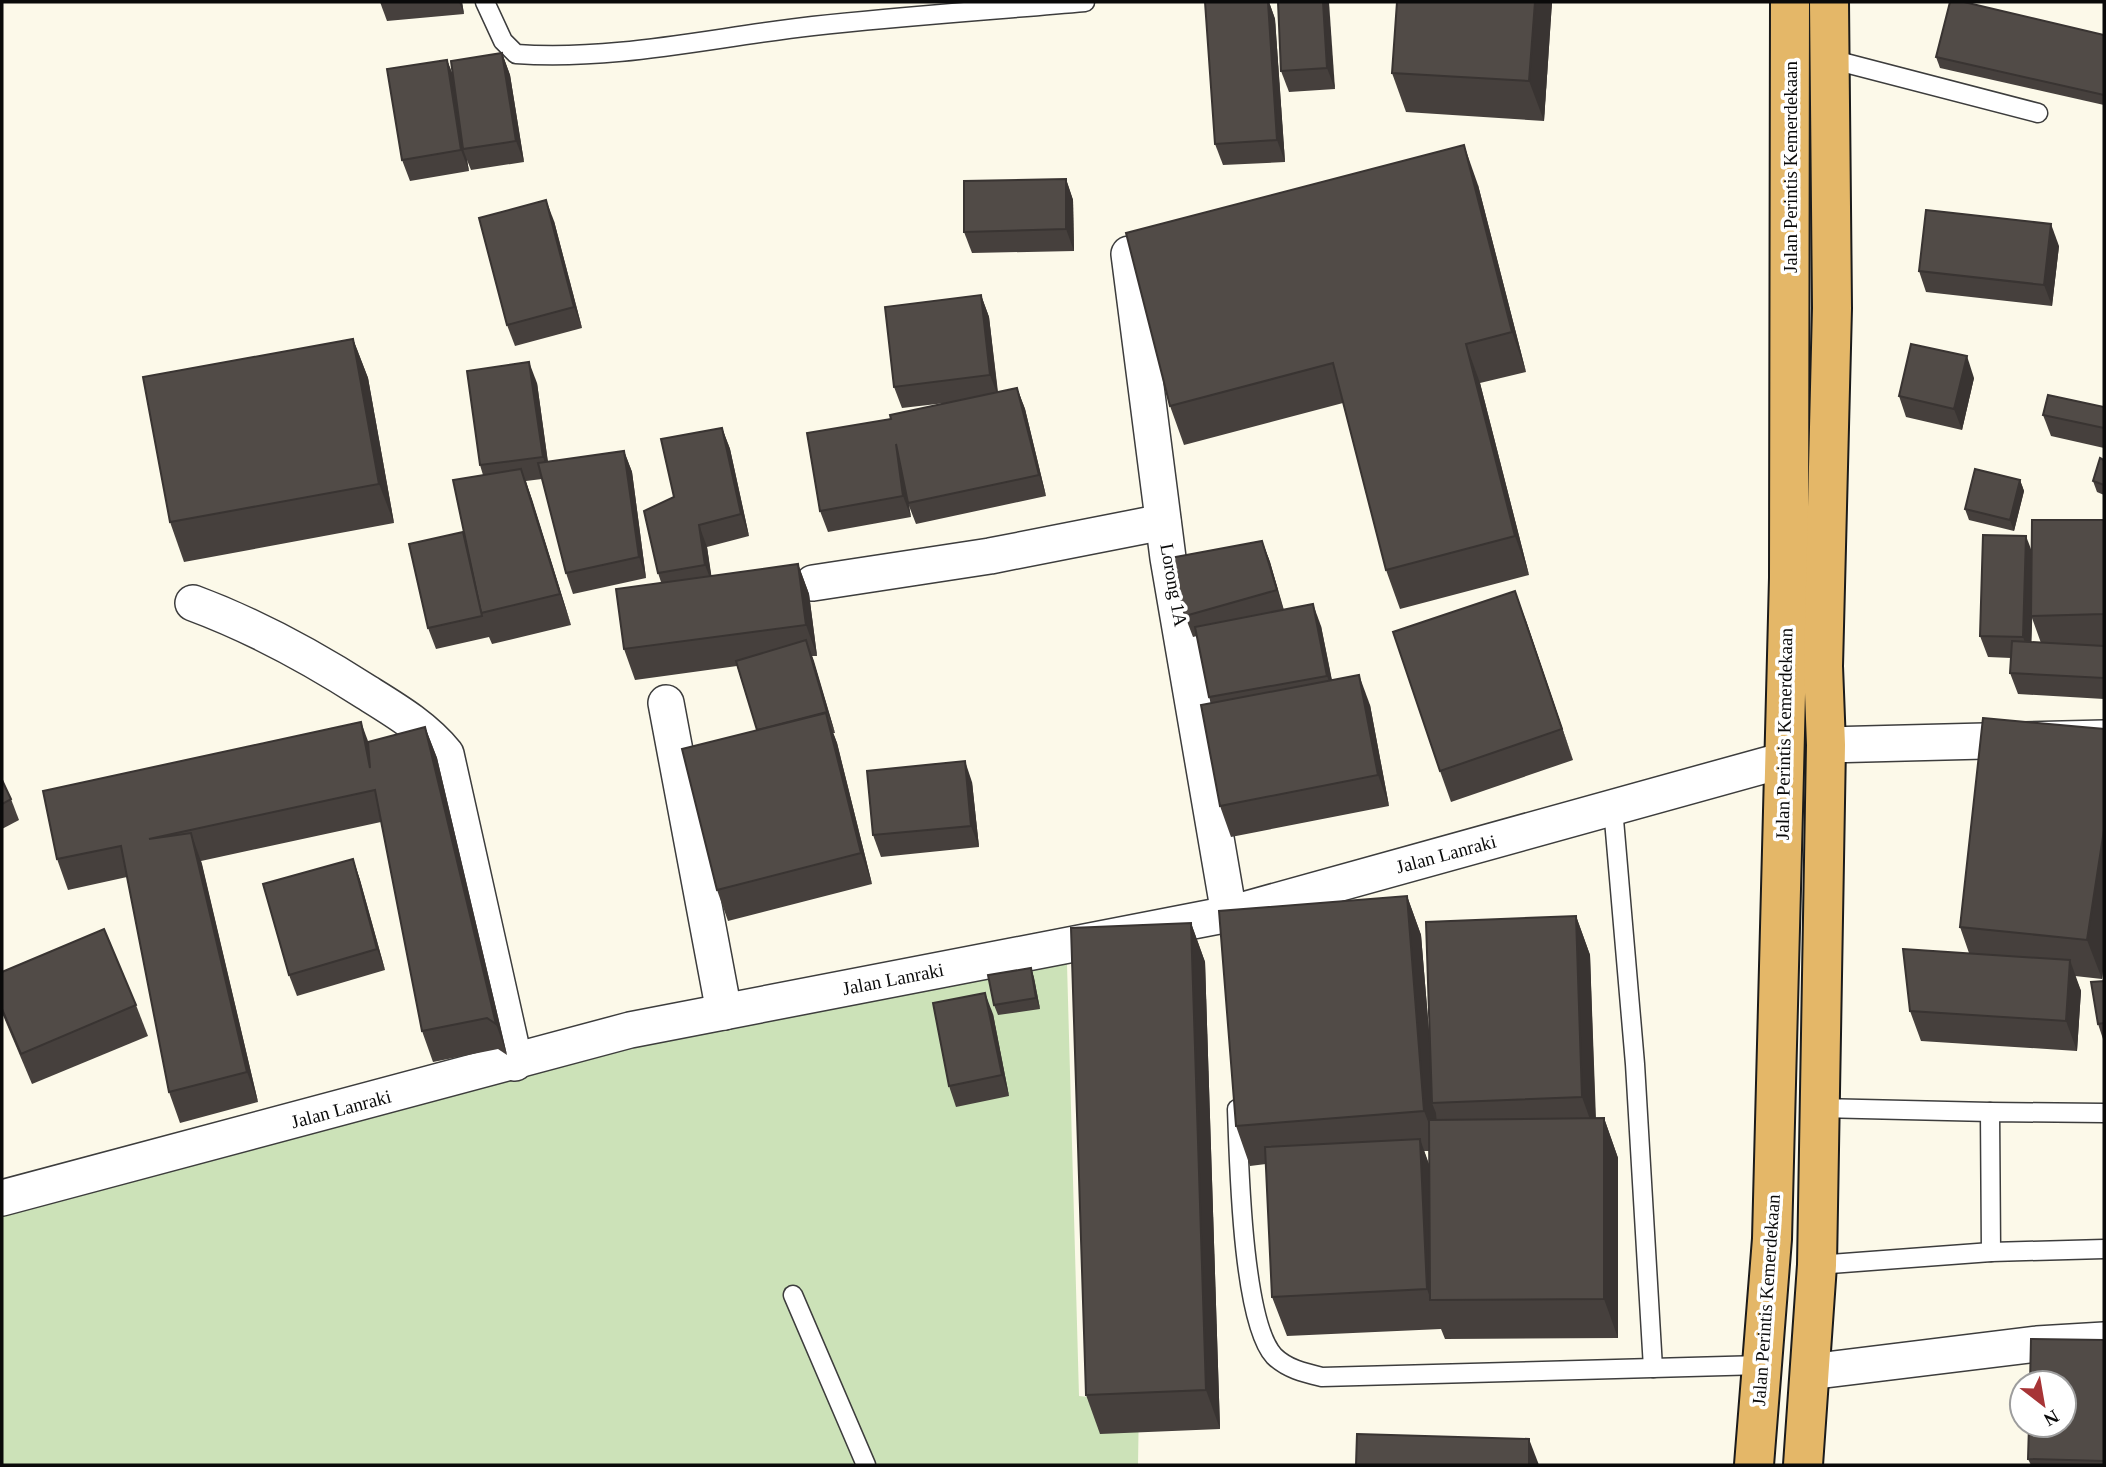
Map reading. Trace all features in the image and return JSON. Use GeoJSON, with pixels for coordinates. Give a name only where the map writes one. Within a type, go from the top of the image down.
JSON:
{"type":"FeatureCollection","features":[{"type":"Feature","properties":{"kind":"highway","name":"Jalan Perintis Kemerdekaan"},"geometry":{"type":"LineString","coordinates":[[1754,1465],[1772,1239],[1784,760],[1791,352],[1790,2]]}},
{"type":"Feature","properties":{"kind":"highway","name":"Jalan Perintis Kemerdekaan"},"geometry":{"type":"LineString","coordinates":[[1803,1465],[1817,1265],[1826,745],[1823,666],[1832,307],[1829,2]]}},
{"type":"Feature","properties":{"kind":"street","name":"Lorong 1A"},"geometry":{"type":"LineString","coordinates":[[1129,254],[1163,522],[1229,921]]}},
{"type":"Feature","properties":{"kind":"street"},"geometry":{"type":"LineString","coordinates":[[813,583],[990,556],[1163,522]]}},
{"type":"Feature","properties":{"kind":"street"},"geometry":{"type":"LineString","coordinates":[[193,603],[235,619],[305,653],[409,719],[446,754],[515,1063]]}},
{"type":"Feature","properties":{"kind":"street"},"geometry":{"type":"LineString","coordinates":[[666,703],[724,1012]]}},
{"type":"Feature","properties":{"kind":"street"},"geometry":{"type":"LineString","coordinates":[[1826,745],[2104,738]]}},
{"type":"Feature","properties":{"kind":"street","name":"Jalan Lanraki"},"geometry":{"type":"LineString","coordinates":[[2,1198],[515,1063],[630,1030],[1229,921],[1784,760]]}},
{"type":"Feature","properties":{"kind":"street"},"geometry":{"type":"LineString","coordinates":[[1809,1372],[2037,1344],[2104,1340]]}},
{"type":"Feature","properties":{"kind":"lane"},"geometry":{"type":"LineString","coordinates":[[485,2],[503,41],[516,54],[548,56],[599,55],[813,26],[1085,2]]}},
{"type":"Feature","properties":{"kind":"lane"},"geometry":{"type":"LineString","coordinates":[[1830,60],[2038,113]]}},
{"type":"Feature","properties":{"kind":"lane"},"geometry":{"type":"LineString","coordinates":[[1613,808],[1635,1064],[1653,1368]]}},
{"type":"Feature","properties":{"kind":"lane"},"geometry":{"type":"LineString","coordinates":[[1236,1094],[1241,1191],[1254,1311],[1262,1339],[1284,1364],[1322,1377],[1762,1365]]}},
{"type":"Feature","properties":{"kind":"lane"},"geometry":{"type":"LineString","coordinates":[[1819,1108],[2104,1113]]}},
{"type":"Feature","properties":{"kind":"lane"},"geometry":{"type":"LineString","coordinates":[[1990,1112],[1991,1252]]}},
{"type":"Feature","properties":{"kind":"lane"},"geometry":{"type":"LineString","coordinates":[[1817,1265],[1991,1252],[2104,1249]]}},
{"type":"Feature","properties":{"kind":"lane"},"geometry":{"type":"LineString","coordinates":[[793,1295],[866,1465]]}},
{"type":"Feature","properties":{"kind":"green space"},"geometry":{"type":"Polygon","coordinates":[[[1067,964],[1079,1396],[1139,1402],[1138,1465],[2,1465],[2,1186],[536,1058],[1067,964]]]}},
{"type":"Feature","properties":{"kind":"building"},"geometry":{"type":"Polygon","coordinates":[[[1205,2],[1268,2],[1277,140],[1215,144],[1205,2]]]}},
{"type":"Feature","properties":{"kind":"building"},"geometry":{"type":"Polygon","coordinates":[[[1278,2],[1323,2],[1327,68],[1281,71],[1278,2]]]}},
{"type":"Feature","properties":{"kind":"building"},"geometry":{"type":"Polygon","coordinates":[[[1397,2],[1535,2],[1529,81],[1392,73],[1397,2]]]}},
{"type":"Feature","properties":{"kind":"building"},"geometry":{"type":"Polygon","coordinates":[[[1950,2],[1964,2],[2104,35],[2104,95],[1936,57],[1950,2]]]}},
{"type":"Feature","properties":{"kind":"building"},"geometry":{"type":"Polygon","coordinates":[[[502,53],[516,141],[463,149],[451,61],[502,53]]]}},
{"type":"Feature","properties":{"kind":"building"},"geometry":{"type":"Polygon","coordinates":[[[447,60],[461,150],[402,160],[387,69],[447,60]]]}},
{"type":"Feature","properties":{"kind":"building"},"geometry":{"type":"Polygon","coordinates":[[[1464,145],[1512,332],[1466,344],[1515,536],[1386,570],[1333,363],[1170,406],[1126,233],[1464,145]]]}},
{"type":"Feature","properties":{"kind":"building"},"geometry":{"type":"Polygon","coordinates":[[[1066,179],[1066,229],[964,232],[964,181],[1066,179]]]}},
{"type":"Feature","properties":{"kind":"building"},"geometry":{"type":"Polygon","coordinates":[[[546,200],[574,307],[507,325],[479,218],[546,200]]]}},
{"type":"Feature","properties":{"kind":"building"},"geometry":{"type":"Polygon","coordinates":[[[1926,210],[2051,224],[2044,285],[1919,271],[1926,210]]]}},
{"type":"Feature","properties":{"kind":"building"},"geometry":{"type":"Polygon","coordinates":[[[981,295],[990,375],[894,387],[885,307],[981,295]]]}},
{"type":"Feature","properties":{"kind":"building"},"geometry":{"type":"Polygon","coordinates":[[[353,339],[379,484],[170,522],[143,377],[353,339]]]}},
{"type":"Feature","properties":{"kind":"building"},"geometry":{"type":"Polygon","coordinates":[[[1911,344],[1967,356],[1954,409],[1899,396],[1911,344]]]}},
{"type":"Feature","properties":{"kind":"building"},"geometry":{"type":"Polygon","coordinates":[[[529,362],[543,457],[480,465],[467,371],[529,362]]]}},
{"type":"Feature","properties":{"kind":"building"},"geometry":{"type":"Polygon","coordinates":[[[1017,388],[1039,475],[908,503],[896,444],[903,496],[820,511],[807,433],[891,419],[890,415],[1017,388]]]}},
{"type":"Feature","properties":{"kind":"building"},"geometry":{"type":"Polygon","coordinates":[[[2048,395],[2104,407],[2104,428],[2043,415],[2048,395]]]}},
{"type":"Feature","properties":{"kind":"building"},"geometry":{"type":"Polygon","coordinates":[[[722,428],[741,514],[699,525],[705,565],[658,573],[644,511],[674,497],[661,439],[722,428]]]}},
{"type":"Feature","properties":{"kind":"building"},"geometry":{"type":"Polygon","coordinates":[[[624,451],[639,557],[566,573],[538,463],[624,451]]]}},
{"type":"Feature","properties":{"kind":"building"},"geometry":{"type":"Polygon","coordinates":[[[2100,458],[2104,460],[2104,485],[2093,481],[2100,458]]]}},
{"type":"Feature","properties":{"kind":"building"},"geometry":{"type":"Polygon","coordinates":[[[521,469],[560,594],[481,613],[453,480],[521,469]]]}},
{"type":"Feature","properties":{"kind":"building"},"geometry":{"type":"Polygon","coordinates":[[[1975,469],[2020,480],[2010,520],[1965,509],[1975,469]]]}},
{"type":"Feature","properties":{"kind":"building"},"geometry":{"type":"Polygon","coordinates":[[[2032,520],[2104,520],[2104,614],[2031,616],[2032,520]]]}},
{"type":"Feature","properties":{"kind":"building"},"geometry":{"type":"Polygon","coordinates":[[[463,532],[482,616],[428,628],[409,544],[463,532]]]}},
{"type":"Feature","properties":{"kind":"building"},"geometry":{"type":"Polygon","coordinates":[[[1983,535],[2026,536],[2023,637],[1980,636],[1983,535]]]}},
{"type":"Feature","properties":{"kind":"building"},"geometry":{"type":"Polygon","coordinates":[[[1262,541],[1277,590],[1185,616],[1170,558],[1262,541]]]}},
{"type":"Feature","properties":{"kind":"building"},"geometry":{"type":"Polygon","coordinates":[[[798,564],[806,625],[624,649],[616,589],[798,564]]]}},
{"type":"Feature","properties":{"kind":"building"},"geometry":{"type":"Polygon","coordinates":[[[1515,591],[1562,729],[1440,771],[1393,632],[1515,591]]]}},
{"type":"Feature","properties":{"kind":"building"},"geometry":{"type":"Polygon","coordinates":[[[1313,604],[1327,676],[1209,697],[1195,627],[1313,604]]]}},
{"type":"Feature","properties":{"kind":"building"},"geometry":{"type":"Polygon","coordinates":[[[806,640],[827,712],[757,730],[736,661],[806,640]]]}},
{"type":"Feature","properties":{"kind":"building"},"geometry":{"type":"Polygon","coordinates":[[[2012,641],[2104,646],[2104,678],[2010,673],[2012,641]]]}},
{"type":"Feature","properties":{"kind":"building"},"geometry":{"type":"Polygon","coordinates":[[[1359,675],[1378,775],[1220,806],[1201,705],[1359,675]]]}},
{"type":"Feature","properties":{"kind":"building"},"geometry":{"type":"Polygon","coordinates":[[[826,713],[861,853],[717,890],[682,749],[826,713]]]}},
{"type":"Feature","properties":{"kind":"building"},"geometry":{"type":"Polygon","coordinates":[[[1983,718],[2104,729],[2104,830],[2087,940],[1960,927],[1983,718]]]}},
{"type":"Feature","properties":{"kind":"building"},"geometry":{"type":"Polygon","coordinates":[[[361,722],[370,768],[368,742],[425,727],[496,1024],[487,1018],[422,1031],[375,790],[149,839],[191,833],[247,1072],[169,1092],[121,846],[57,859],[43,791],[361,722]]]}},
{"type":"Feature","properties":{"kind":"building"},"geometry":{"type":"Polygon","coordinates":[[[965,761],[971,826],[873,835],[867,771],[965,761]]]}},
{"type":"Feature","properties":{"kind":"building"},"geometry":{"type":"Polygon","coordinates":[[[2,780],[11,799],[2,804],[2,780]]]}},
{"type":"Feature","properties":{"kind":"building"},"geometry":{"type":"Polygon","coordinates":[[[353,859],[377,949],[289,975],[263,884],[353,859]]]}},
{"type":"Feature","properties":{"kind":"building"},"geometry":{"type":"Polygon","coordinates":[[[1407,896],[1424,1111],[1236,1126],[1219,911],[1407,896]]]}},
{"type":"Feature","properties":{"kind":"building"},"geometry":{"type":"Polygon","coordinates":[[[1576,916],[1582,1097],[1432,1103],[1426,922],[1576,916]]]}},
{"type":"Feature","properties":{"kind":"building"},"geometry":{"type":"Polygon","coordinates":[[[1191,923],[1206,1390],[1086,1395],[1071,928],[1191,923]]]}},
{"type":"Feature","properties":{"kind":"building"},"geometry":{"type":"Polygon","coordinates":[[[104,929],[136,1005],[21,1054],[2,1009],[2,972],[104,929]]]}},
{"type":"Feature","properties":{"kind":"building"},"geometry":{"type":"Polygon","coordinates":[[[1903,949],[2070,960],[2066,1021],[1910,1011],[1903,949]]]}},
{"type":"Feature","properties":{"kind":"building"},"geometry":{"type":"Polygon","coordinates":[[[1031,968],[1036,998],[994,1005],[988,975],[1031,968]]]}},
{"type":"Feature","properties":{"kind":"building"},"geometry":{"type":"Polygon","coordinates":[[[2104,981],[2104,1023],[2098,1024],[2091,982],[2104,981]]]}},
{"type":"Feature","properties":{"kind":"building"},"geometry":{"type":"Polygon","coordinates":[[[985,993],[1002,1075],[949,1086],[933,1003],[985,993]]]}},
{"type":"Feature","properties":{"kind":"building"},"geometry":{"type":"Polygon","coordinates":[[[1604,1118],[1604,1299],[1430,1300],[1429,1120],[1604,1118]]]}},
{"type":"Feature","properties":{"kind":"building"},"geometry":{"type":"Polygon","coordinates":[[[1420,1139],[1427,1289],[1272,1297],[1265,1147],[1420,1139]]]}},
{"type":"Feature","properties":{"kind":"building"},"geometry":{"type":"Polygon","coordinates":[[[2031,1339],[2104,1340],[2104,1461],[2028,1459],[2029,1439],[2078,1439],[2078,1369],[2030,1369],[2031,1339]]]}},
{"type":"Feature","properties":{"kind":"building"},"geometry":{"type":"Polygon","coordinates":[[[1357,1434],[1529,1439],[1529,1465],[1356,1465],[1357,1434]]]}}]}
